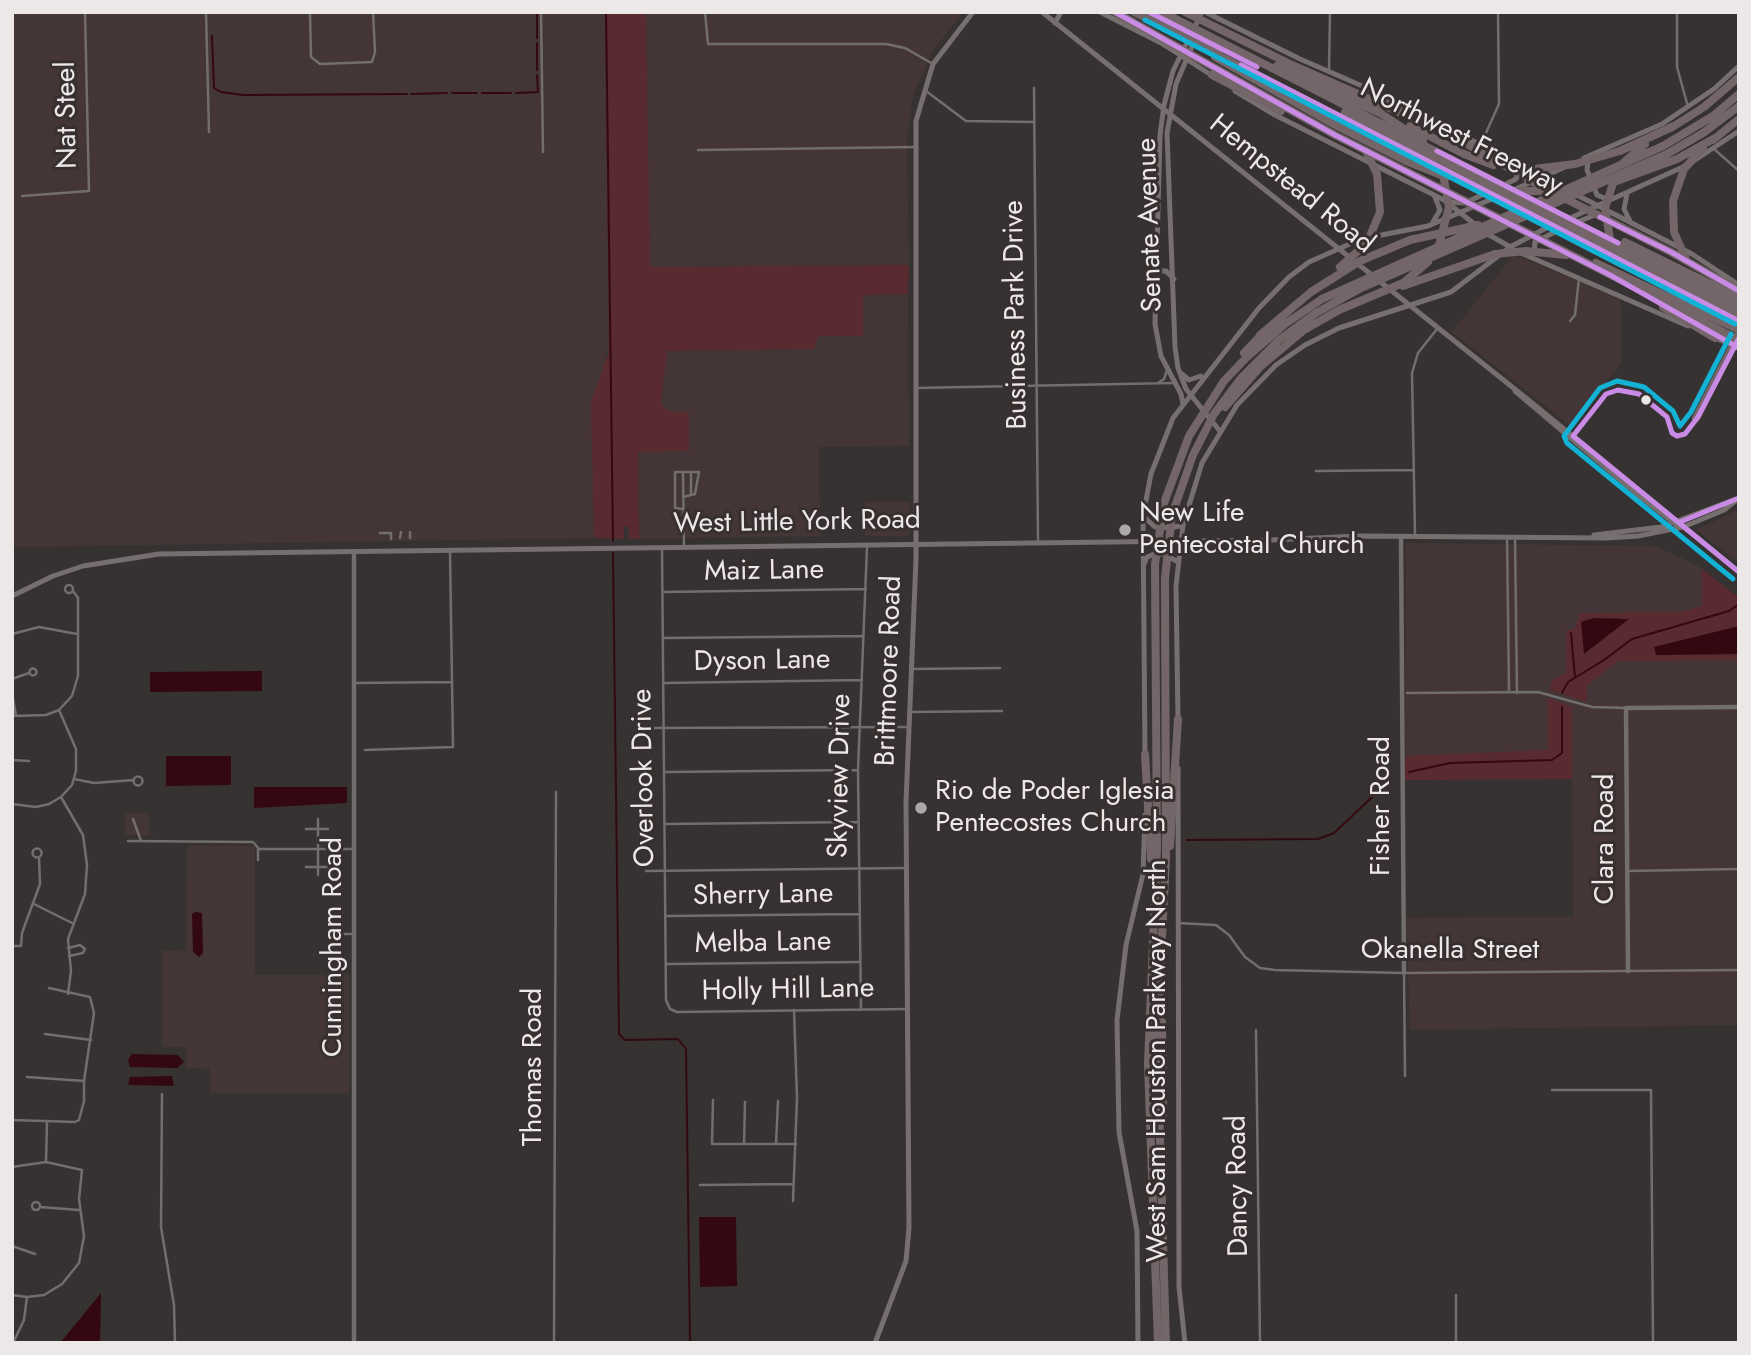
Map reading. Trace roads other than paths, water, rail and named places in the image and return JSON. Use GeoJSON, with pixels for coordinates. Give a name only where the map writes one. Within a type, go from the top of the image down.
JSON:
{"type":"FeatureCollection","features":[{"type":"Feature","properties":{"kind":"highway"},"geometry":{"type":"LineString","coordinates":[[1113,12],[1173,25]]}},
{"type":"Feature","properties":{"kind":"highway"},"geometry":{"type":"LineString","coordinates":[[1149,12],[1214,48],[1739,314]]}},
{"type":"Feature","properties":{"kind":"highway"},"geometry":{"type":"LineString","coordinates":[[1151,945],[1157,848],[1154,593],[1158,535],[1168,490],[1189,436],[1224,381],[1260,335],[1289,306],[1361,251],[1377,224],[1381,201],[1377,174],[1367,152],[1267,89],[1214,48],[1199,45],[1173,25],[1162,12]]}},
{"type":"Feature","properties":{"kind":"highway"},"geometry":{"type":"LineString","coordinates":[[1189,12],[1225,28],[1260,49],[1439,129]]}},
{"type":"Feature","properties":{"kind":"highway"},"geometry":{"type":"LineString","coordinates":[[1130,15],[1141,26],[1455,196],[1610,275],[1716,338]]}},
{"type":"Feature","properties":{"kind":"highway","name":"Northwest Freeway"},"geometry":{"type":"LineString","coordinates":[[1214,48],[1257,61],[1469,176],[1738,332]]}},
{"type":"Feature","properties":{"kind":"highway"},"geometry":{"type":"LineString","coordinates":[[1257,61],[1270,62],[1380,113],[1408,129],[1429,148],[1443,173],[1449,201],[1445,229],[1432,256],[1412,276],[1387,290]]}},
{"type":"Feature","properties":{"kind":"highway"},"geometry":{"type":"LineString","coordinates":[[1208,72],[1318,130],[1336,131],[1438,174],[1493,188],[1542,191],[1579,189],[1632,177],[1678,159],[1717,137]]}},
{"type":"Feature","properties":{"kind":"highway"},"geometry":{"type":"LineString","coordinates":[[1671,298],[1637,276],[1622,261],[1610,241],[1605,208],[1612,182],[1627,158],[1739,77]]}},
{"type":"Feature","properties":{"kind":"highway"},"geometry":{"type":"LineString","coordinates":[[1166,1273],[1157,1049],[1166,858],[1165,594],[1172,515],[1184,476],[1200,439],[1221,404],[1250,368],[1283,337],[1321,310],[1361,288],[1662,156],[1714,120],[1739,94]]}},
{"type":"Feature","properties":{"kind":"highway"},"geometry":{"type":"LineString","coordinates":[[1382,95],[1502,166],[1739,291]]}},
{"type":"Feature","properties":{"kind":"highway"},"geometry":{"type":"LineString","coordinates":[[1224,381],[1265,340],[1322,299],[1640,157],[1739,106]]}},
{"type":"Feature","properties":{"kind":"highway"},"geometry":{"type":"LineString","coordinates":[[1380,113],[1390,115],[1481,161],[1526,169],[1555,167],[1600,158],[1674,126]]}},
{"type":"Feature","properties":{"kind":"highway"},"geometry":{"type":"LineString","coordinates":[[1736,299],[1691,265],[1677,241],[1672,222],[1675,190],[1684,169],[1739,119]]}},
{"type":"Feature","properties":{"kind":"highway","name":"Northwest Freeway"},"geometry":{"type":"LineString","coordinates":[[1469,176],[1595,231],[1736,299],[1739,306]]}},
{"type":"Feature","properties":{"kind":"highway"},"geometry":{"type":"LineString","coordinates":[[1260,335],[1311,292],[1360,261],[1430,234],[1488,224],[1547,224],[1606,236],[1650,252],[1736,299]]}},
{"type":"Feature","properties":{"kind":"highway"},"geometry":{"type":"LineString","coordinates":[[1619,227],[1736,299]]}},
{"type":"Feature","properties":{"kind":"highway"},"geometry":{"type":"LineString","coordinates":[[1200,439],[1247,382],[1295,337],[1329,315],[1387,290],[1475,258],[1527,251],[1592,261],[1738,332]]}},
{"type":"Feature","properties":{"kind":"highway"},"geometry":{"type":"LineString","coordinates":[[1610,275],[1738,332]]}},
{"type":"Feature","properties":{"kind":"highway"},"geometry":{"type":"LineString","coordinates":[[1718,376],[1738,332]]}},
{"type":"Feature","properties":{"kind":"highway"},"geometry":{"type":"LineString","coordinates":[[1166,858],[1170,850],[1178,719]]}},
{"type":"Feature","properties":{"kind":"highway"},"geometry":{"type":"LineString","coordinates":[[1145,754],[1150,814],[1148,1063],[1158,1343]]}},
{"type":"Feature","properties":{"kind":"highway"},"geometry":{"type":"LineString","coordinates":[[1160,970],[1166,1343]]}},
{"type":"Feature","properties":{"kind":"main road","name":"Brittmoore Road"},"geometry":{"type":"LineString","coordinates":[[875,1343],[906,1261],[909,1237],[906,868],[908,727],[916,543],[916,121],[923,89],[933,64],[973,12]]}},
{"type":"Feature","properties":{"kind":"main road","name":"Hempstead Road"},"geometry":{"type":"LineString","coordinates":[[1042,12],[1739,572]]}},
{"type":"Feature","properties":{"kind":"main road"},"geometry":{"type":"LineString","coordinates":[[1055,23],[1061,12]]}},
{"type":"Feature","properties":{"kind":"main road"},"geometry":{"type":"LineString","coordinates":[[1100,12],[1161,43],[1275,115],[1434,194],[1463,213],[1487,234],[1510,247],[1739,348]]}},
{"type":"Feature","properties":{"kind":"main road"},"geometry":{"type":"LineString","coordinates":[[1161,43],[1181,38],[1189,21],[1189,12]]}},
{"type":"Feature","properties":{"kind":"main road"},"geometry":{"type":"LineString","coordinates":[[1206,13],[1225,28]]}},
{"type":"Feature","properties":{"kind":"main road","name":"Senate Avenue"},"geometry":{"type":"LineString","coordinates":[[1182,404],[1157,342],[1155,271],[1161,126],[1166,94],[1206,13]]}},
{"type":"Feature","properties":{"kind":"main road"},"geometry":{"type":"LineString","coordinates":[[1208,72],[1198,62],[1197,54],[1203,37],[1208,25],[1225,28],[1382,95],[1481,144],[1692,254],[1739,285]]}},
{"type":"Feature","properties":{"kind":"main road","name":"Senate Avenue"},"geometry":{"type":"LineString","coordinates":[[1183,56],[1167,142],[1178,368],[1189,395],[1219,430]]}},
{"type":"Feature","properties":{"kind":"main road"},"geometry":{"type":"LineString","coordinates":[[1180,72],[1189,66],[1197,65]]}},
{"type":"Feature","properties":{"kind":"main road","name":"West Sam Houston Parkway North"},"geometry":{"type":"LineString","coordinates":[[1138,1343],[1138,1231],[1119,1132],[1117,1033],[1120,980],[1143,874],[1145,754],[1142,541],[1143,516],[1159,450],[1182,404],[1204,375],[1289,277],[1321,255],[1383,234],[1428,226],[1463,213],[1662,124],[1739,66]]}},
{"type":"Feature","properties":{"kind":"main road","name":"West Sam Houston Parkway North"},"geometry":{"type":"LineString","coordinates":[[1185,1343],[1179,1275],[1178,562],[1183,525],[1202,463],[1219,430],[1244,396],[1276,365],[1305,345],[1339,328],[1427,302],[1462,286],[1510,247],[1537,232],[1628,193],[1714,149],[1739,131]]}},
{"type":"Feature","properties":{"kind":"main road"},"geometry":{"type":"LineString","coordinates":[[1591,155],[1587,170],[1597,195],[1612,200]]}},
{"type":"Feature","properties":{"kind":"main road"},"geometry":{"type":"LineString","coordinates":[[1444,200],[1465,203],[1516,179],[1518,171],[1514,163]]}},
{"type":"Feature","properties":{"kind":"main road"},"geometry":{"type":"LineString","coordinates":[[1628,193],[1624,209],[1631,223]]}},
{"type":"Feature","properties":{"kind":"main road"},"geometry":{"type":"LineString","coordinates":[[1428,226],[1439,214],[1439,203],[1434,194]]}},
{"type":"Feature","properties":{"kind":"main road"},"geometry":{"type":"LineString","coordinates":[[1541,262],[1533,247],[1541,238],[1593,215],[1615,215]]}},
{"type":"Feature","properties":{"kind":"main road"},"geometry":{"type":"LineString","coordinates":[[1493,261],[1512,255],[1530,257]]}},
{"type":"Feature","properties":{"kind":"main road"},"geometry":{"type":"LineString","coordinates":[[1155,271],[1166,271],[1174,279]]}},
{"type":"Feature","properties":{"kind":"main road"},"geometry":{"type":"LineString","coordinates":[[1178,368],[1188,379],[1204,375]]}},
{"type":"Feature","properties":{"kind":"main road","name":"West Little York Road"},"geometry":{"type":"LineString","coordinates":[[12,596],[67,571],[131,556],[684,545],[1180,541],[1401,535],[1639,536],[1679,524],[1739,498]]}},
{"type":"Feature","properties":{"kind":"main road","name":"West Little York Road"},"geometry":{"type":"LineString","coordinates":[[1590,536],[1698,522],[1724,510],[1739,498]]}},
{"type":"Feature","properties":{"kind":"main road"},"geometry":{"type":"LineString","coordinates":[[1143,516],[1155,527],[1171,528],[1183,525]]}},
{"type":"Feature","properties":{"kind":"main road"},"geometry":{"type":"LineString","coordinates":[[1697,538],[1695,527],[1698,522]]}},
{"type":"Feature","properties":{"kind":"main road"},"geometry":{"type":"LineString","coordinates":[[1143,567],[1147,557],[1154,554],[1164,554],[1178,562]]}},
{"type":"Feature","properties":{"kind":"street","name":"Nat Steel"},"geometry":{"type":"LineString","coordinates":[[22,196],[89,191],[85,12]]}},
{"type":"Feature","properties":{"kind":"street"},"geometry":{"type":"LineString","coordinates":[[206,12],[209,132]]}},
{"type":"Feature","properties":{"kind":"street"},"geometry":{"type":"LineString","coordinates":[[310,12],[311,57],[316,63],[372,62],[376,52],[373,12]]}},
{"type":"Feature","properties":{"kind":"street"},"geometry":{"type":"LineString","coordinates":[[541,12],[543,152]]}},
{"type":"Feature","properties":{"kind":"street"},"geometry":{"type":"LineString","coordinates":[[705,12],[708,44],[886,44],[905,48],[933,64]]}},
{"type":"Feature","properties":{"kind":"street"},"geometry":{"type":"LineString","coordinates":[[1329,12],[1329,73]]}},
{"type":"Feature","properties":{"kind":"street"},"geometry":{"type":"LineString","coordinates":[[1481,144],[1499,104],[1498,12]]}},
{"type":"Feature","properties":{"kind":"street"},"geometry":{"type":"LineString","coordinates":[[1677,12],[1679,78],[1688,107]]}},
{"type":"Feature","properties":{"kind":"street","name":"Business Park Drive"},"geometry":{"type":"LineString","coordinates":[[1034,88],[1038,541]]}},
{"type":"Feature","properties":{"kind":"street"},"geometry":{"type":"LineString","coordinates":[[923,89],[966,121],[1034,122]]}},
{"type":"Feature","properties":{"kind":"street"},"geometry":{"type":"LineString","coordinates":[[698,149],[915,147]]}},
{"type":"Feature","properties":{"kind":"street"},"geometry":{"type":"LineString","coordinates":[[1714,149],[1739,171]]}},
{"type":"Feature","properties":{"kind":"street"},"geometry":{"type":"LineString","coordinates":[[1570,321],[1575,315],[1579,278]]}},
{"type":"Feature","properties":{"kind":"street"},"geometry":{"type":"LineString","coordinates":[[1415,535],[1413,370],[1418,353],[1437,329]]}},
{"type":"Feature","properties":{"kind":"street"},"geometry":{"type":"LineString","coordinates":[[1158,383],[1167,370]]}},
{"type":"Feature","properties":{"kind":"street"},"geometry":{"type":"LineString","coordinates":[[915,388],[1174,383]]}},
{"type":"Feature","properties":{"kind":"street"},"geometry":{"type":"LineString","coordinates":[[1316,471],[1414,470]]}},
{"type":"Feature","properties":{"kind":"street"},"geometry":{"type":"LineString","coordinates":[[683,472],[684,545]]}},
{"type":"Feature","properties":{"kind":"street"},"geometry":{"type":"LineString","coordinates":[[691,472],[691,495]]}},
{"type":"Feature","properties":{"kind":"street"},"geometry":{"type":"LineString","coordinates":[[683,497],[695,494],[700,482],[699,472],[675,473],[675,508],[683,509]]}},
{"type":"Feature","properties":{"kind":"street"},"geometry":{"type":"LineString","coordinates":[[400,538],[401,531]]}},
{"type":"Feature","properties":{"kind":"street"},"geometry":{"type":"LineString","coordinates":[[410,532],[410,538]]}},
{"type":"Feature","properties":{"kind":"street"},"geometry":{"type":"LineString","coordinates":[[380,533],[391,533],[391,539]]}},
{"type":"Feature","properties":{"kind":"street","name":"Fisher Road"},"geometry":{"type":"LineString","coordinates":[[1401,535],[1405,1076]]}},
{"type":"Feature","properties":{"kind":"street"},"geometry":{"type":"LineString","coordinates":[[1507,537],[1509,693]]}},
{"type":"Feature","properties":{"kind":"street"},"geometry":{"type":"LineString","coordinates":[[1515,537],[1517,692]]}},
{"type":"Feature","properties":{"kind":"street","name":"Skyview Drive"},"geometry":{"type":"LineString","coordinates":[[861,1009],[858,770],[867,544]]}},
{"type":"Feature","properties":{"kind":"street","name":"Overlook Drive"},"geometry":{"type":"LineString","coordinates":[[662,546],[666,1000],[670,1009]]}},
{"type":"Feature","properties":{"kind":"street"},"geometry":{"type":"LineString","coordinates":[[365,750],[451,748],[453,727],[450,549]]}},
{"type":"Feature","properties":{"kind":"street","name":"Cunningham Road"},"geometry":{"type":"LineString","coordinates":[[354,551],[358,1211],[354,1343]]}},
{"type":"Feature","properties":{"kind":"street"},"geometry":{"type":"LineString","coordinates":[[1509,584],[1517,584]]}},
{"type":"Feature","properties":{"kind":"street","name":"Maiz Lane"},"geometry":{"type":"LineString","coordinates":[[663,592],[866,589]]}},
{"type":"Feature","properties":{"kind":"street"},"geometry":{"type":"LineString","coordinates":[[12,692],[14,716],[39,716],[59,710],[72,696],[77,682],[78,598],[72,591]]}},
{"type":"Feature","properties":{"kind":"street"},"geometry":{"type":"LineString","coordinates":[[12,634],[39,627],[78,634]]}},
{"type":"Feature","properties":{"kind":"street"},"geometry":{"type":"LineString","coordinates":[[1509,628],[1517,628]]}},
{"type":"Feature","properties":{"kind":"street"},"geometry":{"type":"LineString","coordinates":[[663,638],[864,636]]}},
{"type":"Feature","properties":{"kind":"street"},"geometry":{"type":"LineString","coordinates":[[911,669],[1000,668]]}},
{"type":"Feature","properties":{"kind":"street"},"geometry":{"type":"LineString","coordinates":[[12,679],[29,673]]}},
{"type":"Feature","properties":{"kind":"street","name":"Dyson Lane"},"geometry":{"type":"LineString","coordinates":[[664,683],[862,680]]}},
{"type":"Feature","properties":{"kind":"street"},"geometry":{"type":"LineString","coordinates":[[355,683],[452,682]]}},
{"type":"Feature","properties":{"kind":"street"},"geometry":{"type":"LineString","coordinates":[[1407,694],[1546,693],[1592,708],[1739,707]]}},
{"type":"Feature","properties":{"kind":"street","name":"Clara Road"},"geometry":{"type":"LineString","coordinates":[[1626,708],[1628,971]]}},
{"type":"Feature","properties":{"kind":"street"},"geometry":{"type":"LineString","coordinates":[[12,804],[36,807],[61,797],[74,779],[76,750],[59,710]]}},
{"type":"Feature","properties":{"kind":"street"},"geometry":{"type":"LineString","coordinates":[[909,712],[1002,711]]}},
{"type":"Feature","properties":{"kind":"street"},"geometry":{"type":"LineString","coordinates":[[643,728],[860,725],[908,727]]}},
{"type":"Feature","properties":{"kind":"street"},"geometry":{"type":"LineString","coordinates":[[12,760],[29,761]]}},
{"type":"Feature","properties":{"kind":"street"},"geometry":{"type":"LineString","coordinates":[[665,772],[858,770]]}},
{"type":"Feature","properties":{"kind":"street"},"geometry":{"type":"LineString","coordinates":[[74,779],[94,783],[134,780]]}},
{"type":"Feature","properties":{"kind":"street","name":"Thomas Road"},"geometry":{"type":"LineString","coordinates":[[554,1343],[552,1151],[555,792]]}},
{"type":"Feature","properties":{"kind":"street"},"geometry":{"type":"LineString","coordinates":[[61,797],[83,835],[87,865],[85,894],[72,923],[68,948],[71,971],[68,994]]}},
{"type":"Feature","properties":{"kind":"street"},"geometry":{"type":"LineString","coordinates":[[133,819],[141,841]]}},
{"type":"Feature","properties":{"kind":"street"},"geometry":{"type":"LineString","coordinates":[[318,819],[318,875]]}},
{"type":"Feature","properties":{"kind":"street"},"geometry":{"type":"LineString","coordinates":[[665,824],[859,822]]}},
{"type":"Feature","properties":{"kind":"street"},"geometry":{"type":"LineString","coordinates":[[306,829],[328,829]]}},
{"type":"Feature","properties":{"kind":"street"},"geometry":{"type":"LineString","coordinates":[[128,841],[253,842],[259,849],[258,860]]}},
{"type":"Feature","properties":{"kind":"street"},"geometry":{"type":"LineString","coordinates":[[259,849],[355,849]]}},
{"type":"Feature","properties":{"kind":"street"},"geometry":{"type":"LineString","coordinates":[[12,946],[21,946],[22,933],[34,904],[40,884],[39,857]]}},
{"type":"Feature","properties":{"kind":"street"},"geometry":{"type":"LineString","coordinates":[[306,867],[329,867]]}},
{"type":"Feature","properties":{"kind":"street"},"geometry":{"type":"LineString","coordinates":[[646,871],[906,868]]}},
{"type":"Feature","properties":{"kind":"street"},"geometry":{"type":"LineString","coordinates":[[1627,871],[1739,869]]}},
{"type":"Feature","properties":{"kind":"street"},"geometry":{"type":"LineString","coordinates":[[34,904],[72,923]]}},
{"type":"Feature","properties":{"kind":"street","name":"Sherry Lane"},"geometry":{"type":"LineString","coordinates":[[666,916],[860,914]]}},
{"type":"Feature","properties":{"kind":"street","name":"Okanella Street"},"geometry":{"type":"LineString","coordinates":[[1178,923],[1216,925],[1229,935],[1245,957],[1260,968],[1404,973],[1739,970]]}},
{"type":"Feature","properties":{"kind":"street"},"geometry":{"type":"LineString","coordinates":[[337,934],[355,934]]}},
{"type":"Feature","properties":{"kind":"street"},"geometry":{"type":"LineString","coordinates":[[68,948],[80,945],[85,949],[83,953],[69,956]]}},
{"type":"Feature","properties":{"kind":"street","name":"Melba Lane"},"geometry":{"type":"LineString","coordinates":[[667,964],[860,962]]}},
{"type":"Feature","properties":{"kind":"street"},"geometry":{"type":"LineString","coordinates":[[12,1120],[79,1119],[84,1101],[84,1081],[94,1013],[90,997],[49,988]]}},
{"type":"Feature","properties":{"kind":"street","name":"Holly Hill Lane"},"geometry":{"type":"LineString","coordinates":[[670,1009],[677,1012],[908,1009]]}},
{"type":"Feature","properties":{"kind":"street"},"geometry":{"type":"LineString","coordinates":[[793,1201],[796,1144],[794,1010]]}},
{"type":"Feature","properties":{"kind":"street","name":"Dancy Road"},"geometry":{"type":"LineString","coordinates":[[1256,1030],[1260,1343]]}},
{"type":"Feature","properties":{"kind":"street"},"geometry":{"type":"LineString","coordinates":[[45,1034],[91,1040]]}},
{"type":"Feature","properties":{"kind":"street"},"geometry":{"type":"LineString","coordinates":[[27,1077],[84,1081]]}},
{"type":"Feature","properties":{"kind":"street"},"geometry":{"type":"LineString","coordinates":[[1552,1090],[1651,1090],[1653,1343]]}},
{"type":"Feature","properties":{"kind":"street"},"geometry":{"type":"LineString","coordinates":[[162,1094],[161,1227],[174,1304],[175,1343]]}},
{"type":"Feature","properties":{"kind":"street"},"geometry":{"type":"LineString","coordinates":[[713,1100],[712,1144],[796,1144]]}},
{"type":"Feature","properties":{"kind":"street"},"geometry":{"type":"LineString","coordinates":[[776,1144],[778,1101]]}},
{"type":"Feature","properties":{"kind":"street"},"geometry":{"type":"LineString","coordinates":[[744,1144],[745,1102]]}},
{"type":"Feature","properties":{"kind":"street"},"geometry":{"type":"LineString","coordinates":[[46,1162],[47,1121]]}},
{"type":"Feature","properties":{"kind":"street"},"geometry":{"type":"LineString","coordinates":[[12,1167],[46,1162],[82,1170],[79,1210],[84,1236],[79,1263],[72,1275],[53,1291],[27,1297],[12,1295]]}},
{"type":"Feature","properties":{"kind":"street"},"geometry":{"type":"LineString","coordinates":[[700,1185],[793,1184]]}},
{"type":"Feature","properties":{"kind":"street"},"geometry":{"type":"LineString","coordinates":[[40,1208],[79,1210]]}},
{"type":"Feature","properties":{"kind":"street"},"geometry":{"type":"LineString","coordinates":[[12,1246],[35,1254]]}},
{"type":"Feature","properties":{"kind":"street"},"geometry":{"type":"LineString","coordinates":[[1456,1295],[1456,1343]]}},
{"type":"Feature","properties":{"kind":"street"},"geometry":{"type":"LineString","coordinates":[[13,1343],[24,1320],[27,1297]]}},
{"type":"Feature","properties":{"kind":"waterway"},"geometry":{"type":"LineString","coordinates":[[537,12],[537,38]]}},
{"type":"Feature","properties":{"kind":"waterway"},"geometry":{"type":"LineString","coordinates":[[606,12],[613,541]]}},
{"type":"Feature","properties":{"kind":"waterway"},"geometry":{"type":"LineString","coordinates":[[212,36],[214,88],[221,92],[243,95],[407,94]]}},
{"type":"Feature","properties":{"kind":"waterway"},"geometry":{"type":"LineString","coordinates":[[537,43],[537,70]]}},
{"type":"Feature","properties":{"kind":"waterway"},"geometry":{"type":"LineString","coordinates":[[516,93],[538,92],[537,75]]}},
{"type":"Feature","properties":{"kind":"waterway"},"geometry":{"type":"LineString","coordinates":[[411,94],[447,93]]}},
{"type":"Feature","properties":{"kind":"waterway"},"geometry":{"type":"LineString","coordinates":[[452,93],[477,93]]}},
{"type":"Feature","properties":{"kind":"waterway"},"geometry":{"type":"LineString","coordinates":[[482,93],[511,93]]}},
{"type":"Feature","properties":{"kind":"waterway"},"geometry":{"type":"LineString","coordinates":[[613,553],[619,1034],[625,1040],[678,1039],[686,1049],[690,1343]]}},
{"type":"Feature","properties":{"kind":"waterway"},"geometry":{"type":"LineString","coordinates":[[1562,693],[1568,682],[1632,639],[1729,611],[1739,604]]}},
{"type":"Feature","properties":{"kind":"waterway"},"geometry":{"type":"LineString","coordinates":[[1571,633],[1575,677]]}},
{"type":"Feature","properties":{"kind":"waterway"},"geometry":{"type":"LineString","coordinates":[[1409,772],[1450,763],[1552,760],[1562,753],[1562,707]]}},
{"type":"Feature","properties":{"kind":"waterway"},"geometry":{"type":"LineString","coordinates":[[1187,840],[1318,839],[1334,833],[1386,784]]}},
{"type":"Feature","properties":{"kind":"place","name":"New Life Pentecostal Church"},"geometry":{"type":"Point","coordinates":[1125,530]}},
{"type":"Feature","properties":{"kind":"place","name":"Rio de Poder Iglesia Pentecostes Church"},"geometry":{"type":"Point","coordinates":[921,808]}}]}
